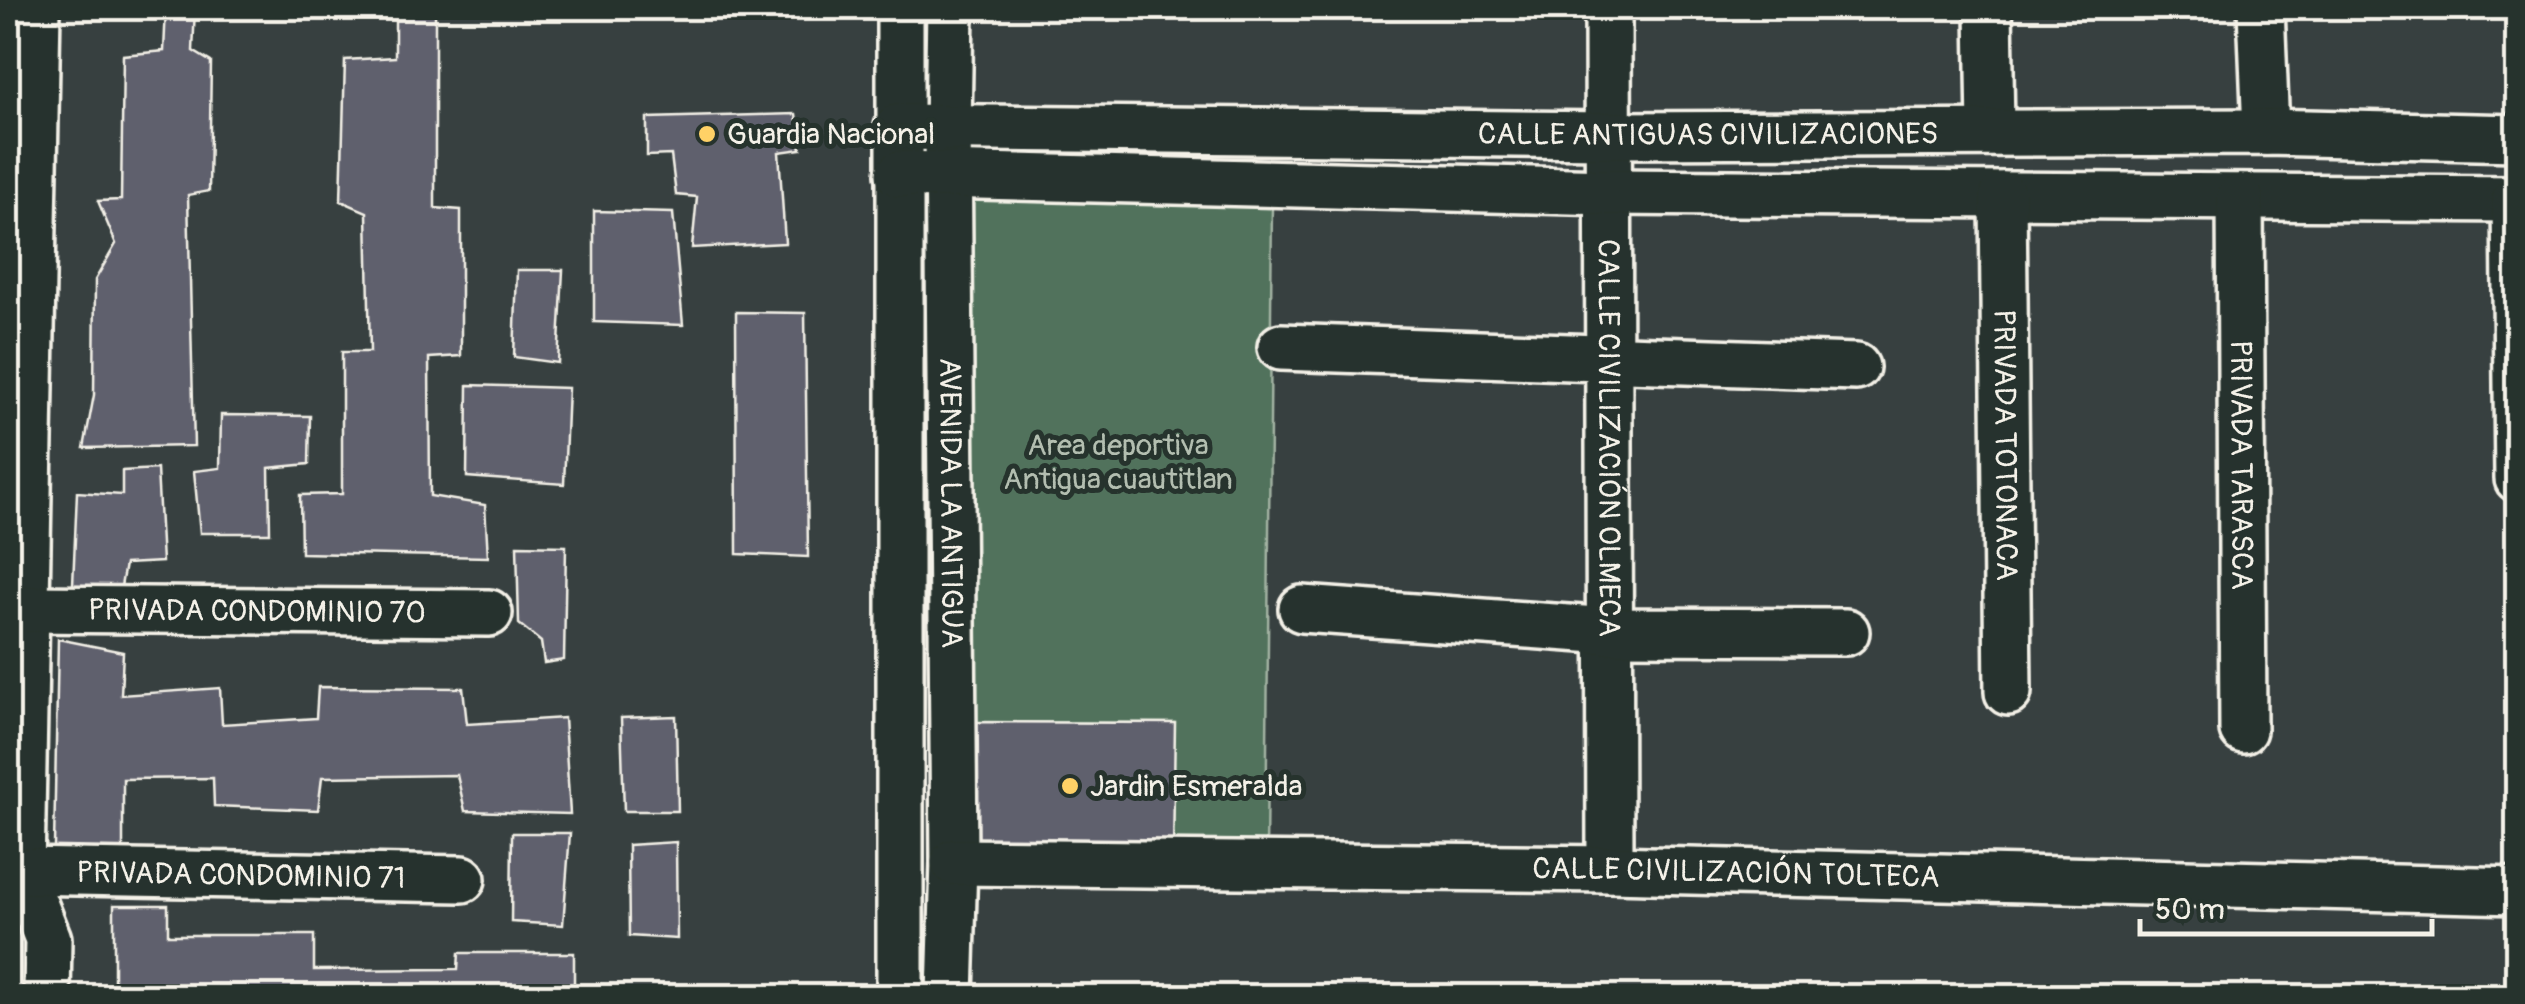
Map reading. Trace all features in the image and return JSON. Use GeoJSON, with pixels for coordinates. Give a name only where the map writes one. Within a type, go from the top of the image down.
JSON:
{"type":"FeatureCollection","features":[{"type":"Feature","properties":{"kind":"street"},"geometry":{"type":"LineString","coordinates":[[37,8],[21,870],[48,939],[47,996]]}},
{"type":"Feature","properties":{"kind":"street","name":"AVENIDA LA ANTIGUA"},"geometry":{"type":"LineString","coordinates":[[900,8],[900,996]]}},
{"type":"Feature","properties":{"kind":"street","name":"AVENIDA LA ANTIGUA"},"geometry":{"type":"LineString","coordinates":[[950,8],[954,862],[950,996]]}},
{"type":"Feature","properties":{"kind":"street","name":"CALLE CIVILIZACIÓN OLMECA"},"geometry":{"type":"LineString","coordinates":[[1608,8],[1610,869]]}},
{"type":"Feature","properties":{"kind":"street"},"geometry":{"type":"LineString","coordinates":[[1989,8],[1992,131]]}},
{"type":"Feature","properties":{"kind":"street"},"geometry":{"type":"LineString","coordinates":[[2260,8],[2266,132]]}},
{"type":"Feature","properties":{"kind":"street","name":"CALLE ANTIGUAS CIVILIZACIONES"},"geometry":{"type":"LineString","coordinates":[[898,127],[1609,135],[2266,132],[2518,138]]}},
{"type":"Feature","properties":{"kind":"street","name":"CALLE ANTIGUAS CIVILIZACIONES"},"geometry":{"type":"LineString","coordinates":[[899,174],[1610,192],[2516,199]]}},
{"type":"Feature","properties":{"kind":"street","name":"PRIVADA TOTONACA"},"geometry":{"type":"LineString","coordinates":[[2003,195],[2008,692]]}},
{"type":"Feature","properties":{"kind":"street","name":"PRIVADA TARASCA"},"geometry":{"type":"LineString","coordinates":[[2240,197],[2243,730]]}},
{"type":"Feature","properties":{"kind":"street"},"geometry":{"type":"LineString","coordinates":[[2516,199],[2518,479]]}},
{"type":"Feature","properties":{"kind":"street"},"geometry":{"type":"LineString","coordinates":[[1281,347],[1856,367]]}},
{"type":"Feature","properties":{"kind":"street","name":"PRIVADA CONDOMINIO 70"},"geometry":{"type":"LineString","coordinates":[[25,608],[489,614]]}},
{"type":"Feature","properties":{"kind":"street"},"geometry":{"type":"LineString","coordinates":[[1302,610],[1611,630],[1846,632]]}},
{"type":"Feature","properties":{"kind":"street","name":"CALLE CIVILIZACIÓN TOLTECA"},"geometry":{"type":"LineString","coordinates":[[954,862],[1610,869],[2518,891]]}},
{"type":"Feature","properties":{"kind":"street","name":"PRIVADA CONDOMINIO 71"},"geometry":{"type":"LineString","coordinates":[[21,870],[462,879]]}},
{"type":"Feature","properties":{"kind":"green space","name":"Area deportiva Antigua cuautitlan"},"geometry":{"type":"Polygon","coordinates":[[[969,197],[1272,203],[1266,858],[1173,856],[1174,723],[966,722],[969,197]]]}},
{"type":"Feature","properties":{"kind":"building"},"geometry":{"type":"Polygon","coordinates":[[[166,8],[195,8],[193,51],[211,62],[209,191],[188,195],[194,446],[84,448],[94,395],[95,280],[116,244],[98,201],[121,200],[123,55],[164,51],[166,8]]]}},
{"type":"Feature","properties":{"kind":"building"},"geometry":{"type":"Polygon","coordinates":[[[317,8],[435,8],[435,208],[461,210],[461,356],[429,358],[430,496],[485,505],[488,557],[301,553],[300,495],[342,494],[342,352],[370,352],[367,212],[341,201],[345,60],[395,57],[395,17],[317,8]]]}},
{"type":"Feature","properties":{"kind":"building"},"geometry":{"type":"Polygon","coordinates":[[[796,114],[801,149],[779,152],[785,243],[692,248],[697,197],[676,195],[671,155],[647,156],[647,118],[796,114]]]}},
{"type":"Feature","properties":{"kind":"building"},"geometry":{"type":"Polygon","coordinates":[[[594,211],[673,213],[683,325],[594,322],[594,211]]]}},
{"type":"Feature","properties":{"kind":"building"},"geometry":{"type":"Polygon","coordinates":[[[517,270],[563,270],[558,363],[514,357],[517,270]]]}},
{"type":"Feature","properties":{"kind":"building"},"geometry":{"type":"Polygon","coordinates":[[[736,312],[805,313],[808,557],[737,554],[736,312]]]}},
{"type":"Feature","properties":{"kind":"building"},"geometry":{"type":"Polygon","coordinates":[[[468,385],[568,388],[564,484],[467,477],[468,385]]]}},
{"type":"Feature","properties":{"kind":"building"},"geometry":{"type":"Polygon","coordinates":[[[221,415],[310,416],[309,464],[269,468],[270,533],[200,533],[194,471],[220,468],[221,415]]]}},
{"type":"Feature","properties":{"kind":"building"},"geometry":{"type":"Polygon","coordinates":[[[157,469],[162,562],[125,564],[120,592],[73,585],[77,492],[122,495],[122,471],[157,469]]]}},
{"type":"Feature","properties":{"kind":"building"},"geometry":{"type":"Polygon","coordinates":[[[517,545],[566,546],[564,660],[544,663],[541,642],[519,624],[517,545]]]}},
{"type":"Feature","properties":{"kind":"building"},"geometry":{"type":"Polygon","coordinates":[[[58,639],[123,652],[121,695],[220,688],[222,724],[316,718],[318,687],[463,688],[467,724],[564,718],[570,814],[465,811],[457,775],[322,777],[318,810],[214,806],[213,778],[123,779],[123,852],[54,847],[58,639]]]}},
{"type":"Feature","properties":{"kind":"building"},"geometry":{"type":"Polygon","coordinates":[[[676,716],[678,811],[624,811],[621,718],[676,716]]]}},
{"type":"Feature","properties":{"kind":"building","name":"Jardin Esmeralda"},"geometry":{"type":"Polygon","coordinates":[[[966,722],[1175,723],[1173,856],[967,850],[966,722]]]}},
{"type":"Feature","properties":{"kind":"building"},"geometry":{"type":"Polygon","coordinates":[[[512,833],[570,833],[563,925],[511,922],[512,833]]]}},
{"type":"Feature","properties":{"kind":"building"},"geometry":{"type":"Polygon","coordinates":[[[676,842],[677,939],[629,936],[628,845],[676,842]]]}},
{"type":"Feature","properties":{"kind":"building"},"geometry":{"type":"Polygon","coordinates":[[[114,905],[168,905],[168,935],[314,935],[314,970],[458,969],[459,953],[574,953],[574,996],[114,995],[114,905]]]}},
{"type":"Feature","properties":{"kind":"place","name":"Guardia Nacional"},"geometry":{"type":"Point","coordinates":[707,134]}},
{"type":"Feature","properties":{"kind":"place","name":"Jardin Esmeralda"},"geometry":{"type":"Point","coordinates":[1070,786]}}]}
